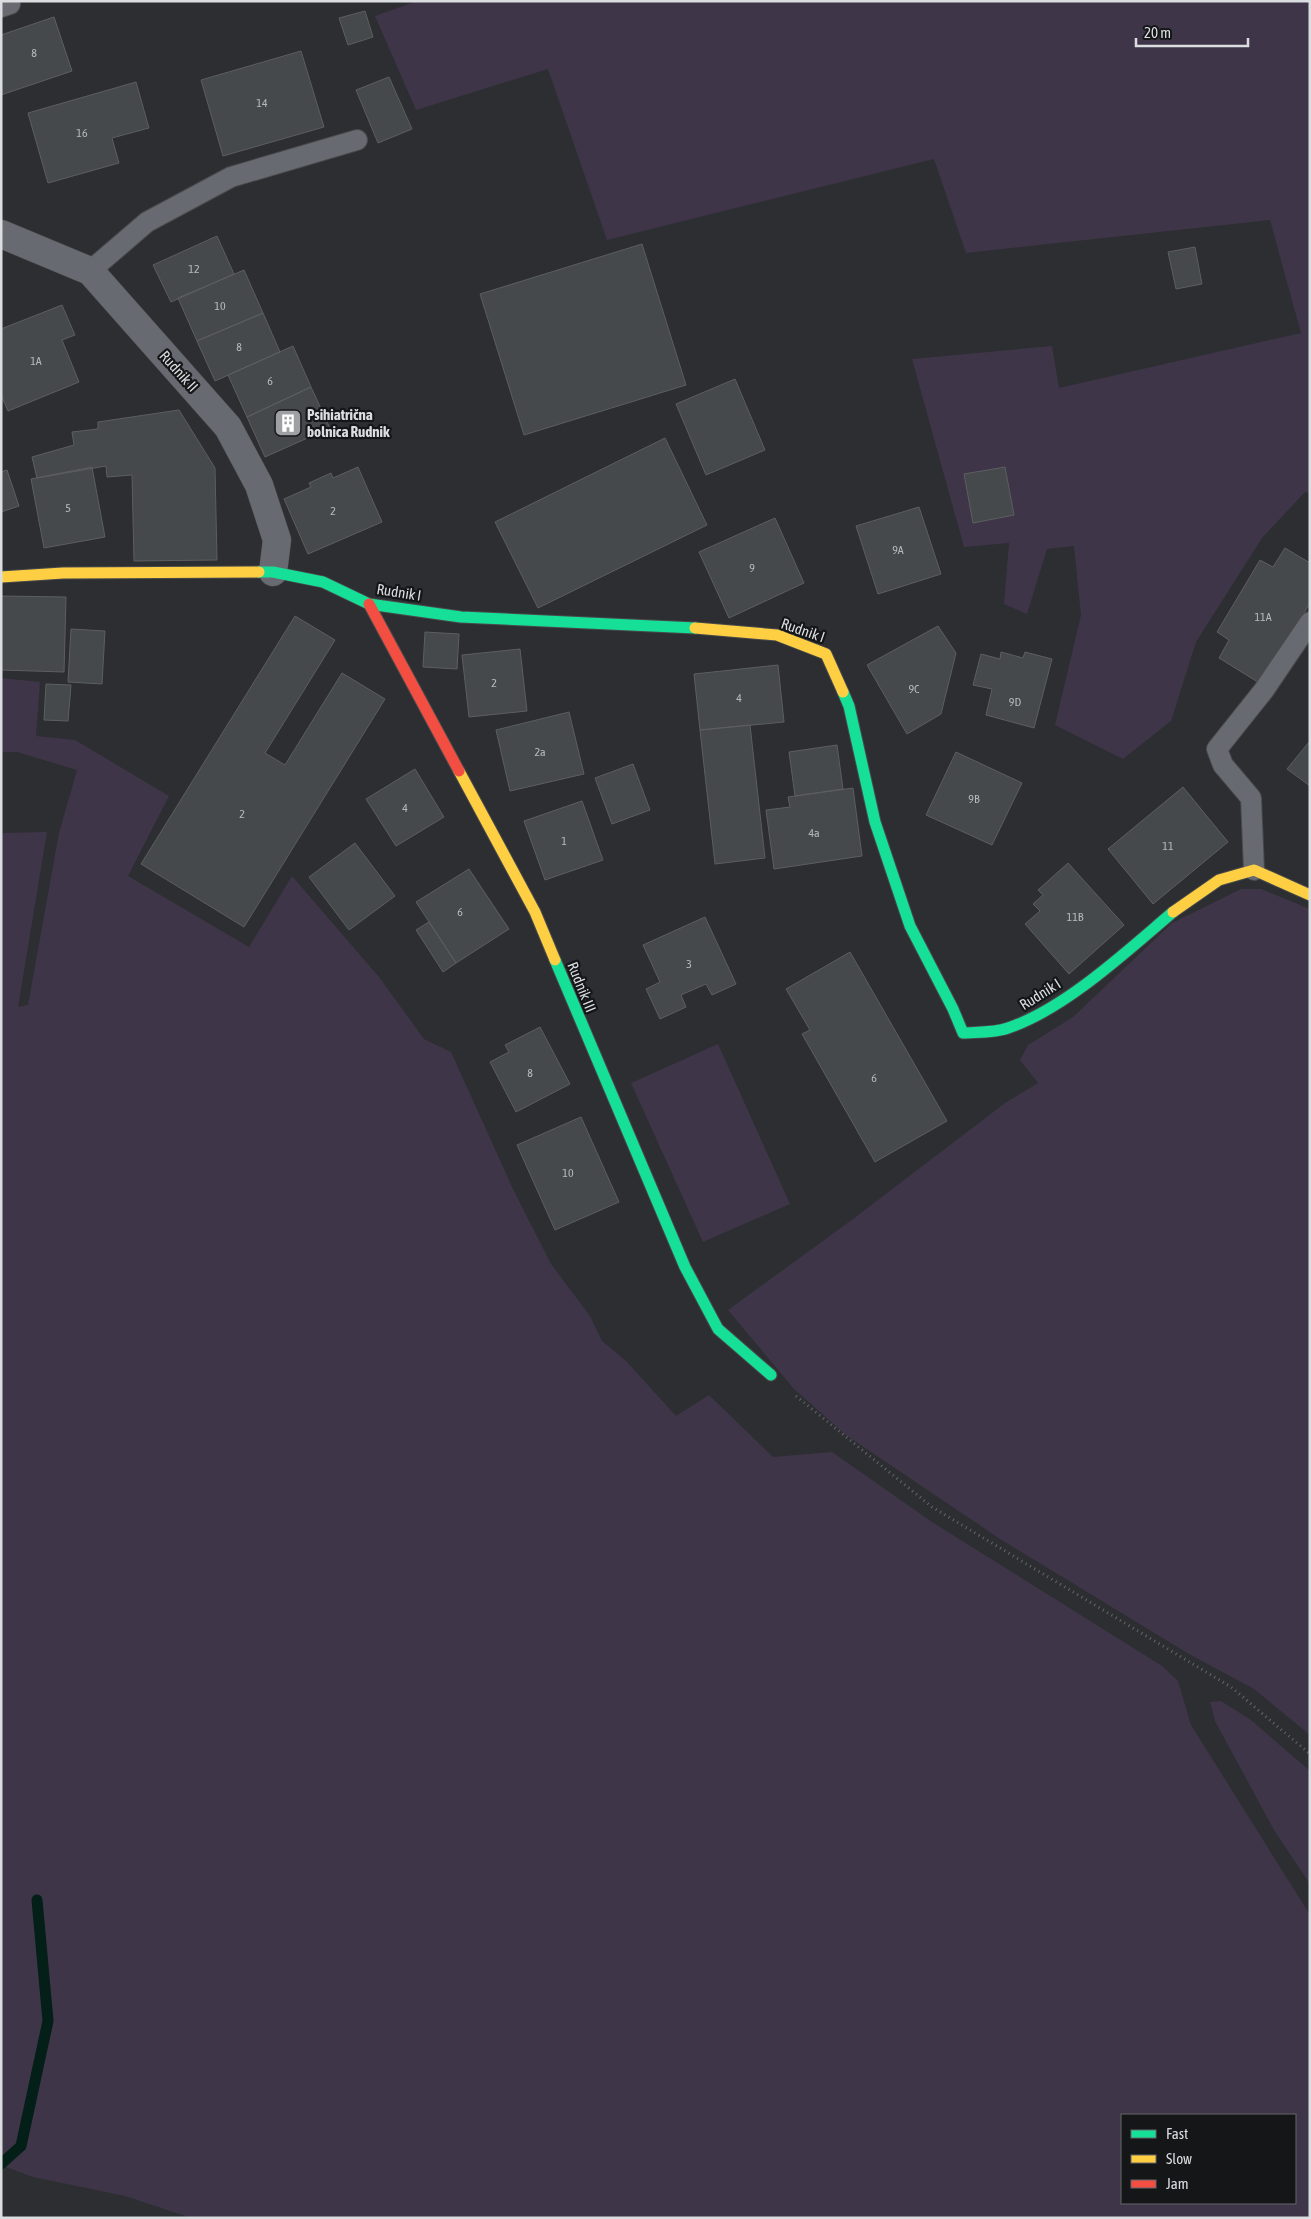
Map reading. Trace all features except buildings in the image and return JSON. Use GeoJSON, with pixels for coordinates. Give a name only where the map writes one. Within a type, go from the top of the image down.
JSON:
{"type":"FeatureCollection","features":[{"type":"Feature","properties":{"kind":"street","name":"Rudnik II"},"geometry":{"type":"LineString","coordinates":[[1,234],[90,271],[228,427],[259,485],[277,540],[273,572]]}},
{"type":"Feature","properties":{"kind":"street","name":"Rudnik I"},"geometry":{"type":"LineString","coordinates":[[1,577],[63,574],[273,572],[323,582],[369,604],[461,617],[700,628],[777,635],[826,654],[849,706],[875,822],[910,926],[953,1008],[963,1033],[1006,1029],[1038,1017],[1109,966],[1185,902],[1220,880],[1254,870]]}},
{"type":"Feature","properties":{"kind":"street","name":"Rudnik III"},"geometry":{"type":"LineString","coordinates":[[369,604],[535,912],[685,1267],[718,1329],[771,1375]]}},
{"type":"Feature","properties":{"kind":"street"},"geometry":{"type":"LineString","coordinates":[[1254,870],[1310,895]]}},
{"type":"Feature","properties":{"kind":"lane"},"geometry":{"type":"LineString","coordinates":[[90,271],[147,222],[231,177],[357,140]]}},
{"type":"Feature","properties":{"kind":"lane"},"geometry":{"type":"LineString","coordinates":[[1254,870],[1251,798],[1223,765],[1217,749],[1264,690],[1310,622]]}},
{"type":"Feature","properties":{"kind":"path"},"geometry":{"type":"LineString","coordinates":[[771,1375],[932,1507],[1231,1687],[1310,1754]]}},
{"type":"Feature","properties":{"kind":"shaded area"},"geometry":{"type":"Polygon","coordinates":[[[417,1],[1310,1],[1310,493],[1305,492],[1262,538],[1196,642],[1171,721],[1123,759],[1055,725],[1081,615],[1074,546],[1047,549],[1027,614],[1004,604],[1009,543],[964,547],[912,359],[1052,346],[1059,388],[1301,333],[1270,220],[966,253],[934,159],[607,240],[548,69],[416,110],[375,16],[417,1]]]}},
{"type":"Feature","properties":{"kind":"shaded area"},"geometry":{"type":"Polygon","coordinates":[[[1,678],[40,682],[36,736],[75,740],[169,796],[128,876],[249,947],[292,876],[379,977],[424,1039],[451,1052],[513,1189],[551,1264],[590,1316],[602,1341],[626,1361],[676,1416],[709,1395],[773,1457],[832,1452],[932,1522],[1162,1666],[1178,1681],[1191,1725],[1310,1915],[1310,2218],[191,2218],[125,2196],[33,2177],[1,2165],[1,833],[47,832],[18,1007],[28,1005],[59,833],[77,770],[17,752],[1,752],[1,678]]]}},
{"type":"Feature","properties":{"kind":"shaded area"},"geometry":{"type":"Polygon","coordinates":[[[1241,889],[1261,889],[1310,909],[1310,1735],[1254,1689],[1189,1654],[1000,1539],[846,1435],[794,1389],[728,1310],[853,1219],[1005,1103],[1038,1083],[1020,1060],[1028,1045],[1073,1017],[1172,923],[1241,889]]]}},
{"type":"Feature","properties":{"kind":"shaded area"},"geometry":{"type":"Polygon","coordinates":[[[718,1044],[790,1204],[703,1242],[631,1083],[718,1044]]]}},
{"type":"Feature","properties":{"kind":"shaded area"},"geometry":{"type":"Polygon","coordinates":[[[1221,1701],[1251,1720],[1310,1771],[1310,1884],[1274,1830],[1215,1721],[1210,1702],[1221,1701]]]}},
{"type":"Feature","properties":{"kind":"waterway"},"geometry":{"type":"LineString","coordinates":[[1,2164],[21,2146],[48,2021],[37,1900]]}},
{"type":"Feature","properties":{"kind":"traffic: fast"},"geometry":{"type":"LineString","coordinates":[[259,572],[273,572],[323,582],[369,604],[461,617],[695,628]]}},
{"type":"Feature","properties":{"kind":"traffic: fast"},"geometry":{"type":"LineString","coordinates":[[843,692],[849,706],[875,822],[910,926],[953,1009],[963,1033],[1003,1030],[1030,1019],[1051,1007],[1095,978],[1173,912]]}},
{"type":"Feature","properties":{"kind":"traffic: fast"},"geometry":{"type":"LineString","coordinates":[[555,960],[685,1267],[718,1329],[771,1375]]}},
{"type":"Feature","properties":{"kind":"traffic: slow"},"geometry":{"type":"LineString","coordinates":[[1,577],[63,573],[259,572]]}},
{"type":"Feature","properties":{"kind":"traffic: slow"},"geometry":{"type":"LineString","coordinates":[[695,628],[777,635],[826,654],[843,692]]}},
{"type":"Feature","properties":{"kind":"traffic: slow"},"geometry":{"type":"LineString","coordinates":[[459,771],[535,912],[555,960]]}},
{"type":"Feature","properties":{"kind":"traffic: slow"},"geometry":{"type":"LineString","coordinates":[[1173,912],[1219,880],[1254,870],[1310,895]]}},
{"type":"Feature","properties":{"kind":"traffic: jam"},"geometry":{"type":"LineString","coordinates":[[369,604],[459,771]]}},
{"type":"Feature","properties":{"kind":"place","name":"Psihiatrična bolnica Rudnik"},"geometry":{"type":"Point","coordinates":[288,423]}}]}
